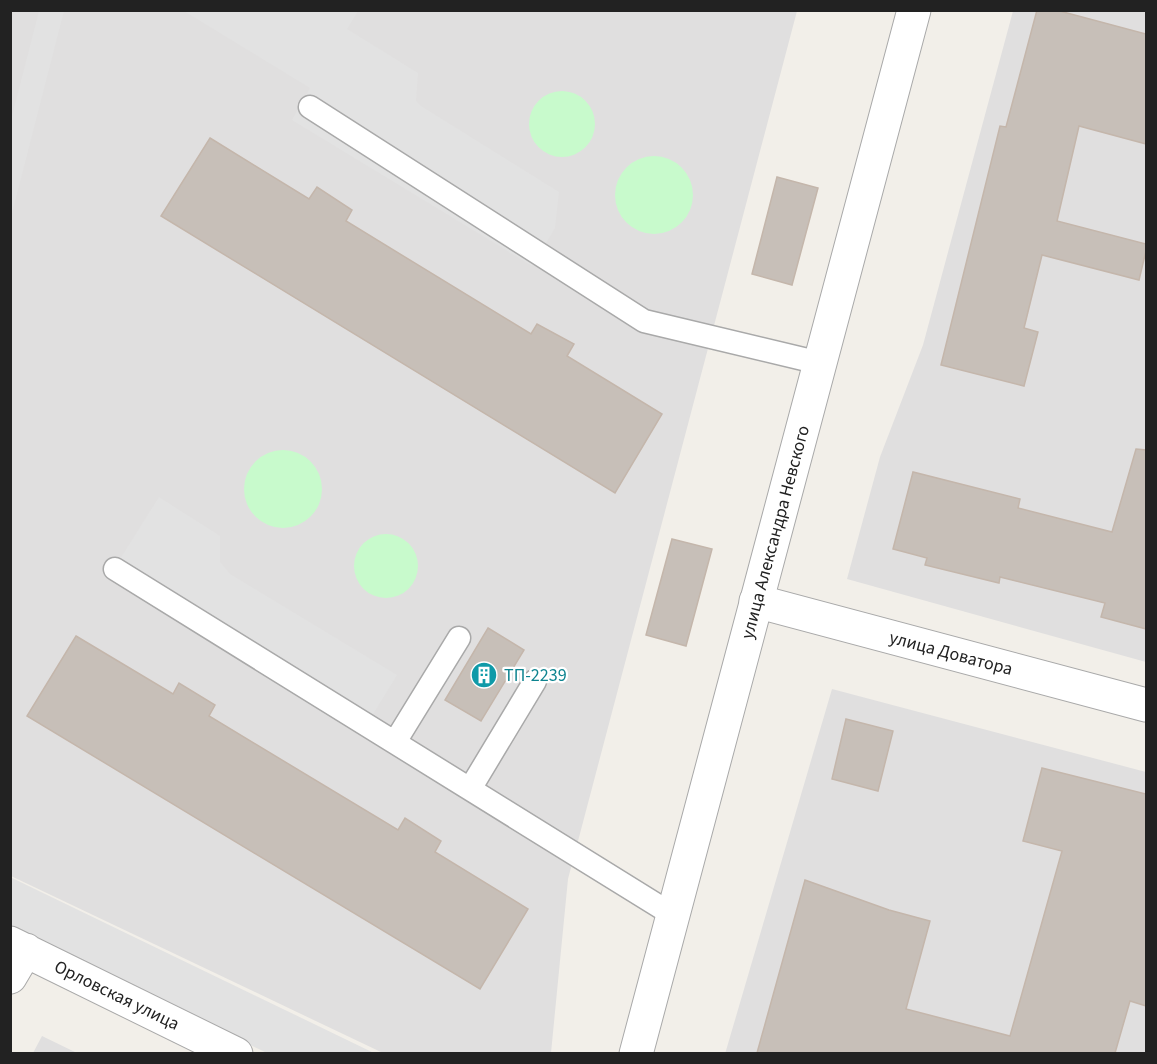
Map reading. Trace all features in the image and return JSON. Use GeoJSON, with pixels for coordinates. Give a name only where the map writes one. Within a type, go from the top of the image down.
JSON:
{"type":"FeatureCollection","features":[{"type":"Feature","properties":{"kind":"street","name":"улица Александра Невского"},"geometry":{"type":"LineString","coordinates":[[636,1053],[914,10]]}},
{"type":"Feature","properties":{"kind":"street","name":"улица Доватора"},"geometry":{"type":"LineString","coordinates":[[756,601],[1146,705]]}},
{"type":"Feature","properties":{"kind":"street","name":"Орловская улица"},"geometry":{"type":"LineString","coordinates":[[16,957],[236,1053]]}},
{"type":"Feature","properties":{"kind":"lane"},"geometry":{"type":"LineString","coordinates":[[310,108],[644,321],[820,363]]}},
{"type":"Feature","properties":{"kind":"lane"},"geometry":{"type":"LineString","coordinates":[[115,569],[673,915]]}},
{"type":"Feature","properties":{"kind":"lane"},"geometry":{"type":"LineString","coordinates":[[395,742],[459,638]]}},
{"type":"Feature","properties":{"kind":"lane"},"geometry":{"type":"LineString","coordinates":[[470,789],[535,681]]}},
{"type":"Feature","properties":{"kind":"shaded area"},"geometry":{"type":"Polygon","coordinates":[[[10,11],[797,11],[568,879],[551,1053],[383,1053],[11,876],[10,11]]]}},
{"type":"Feature","properties":{"kind":"shaded area"},"geometry":{"type":"Polygon","coordinates":[[[39,11],[64,11],[11,217],[11,120],[39,11]]]}},
{"type":"Feature","properties":{"kind":"shaded area"},"geometry":{"type":"Polygon","coordinates":[[[184,11],[358,11],[347,29],[418,73],[416,101],[421,106],[559,192],[555,228],[532,266],[292,120],[310,88],[184,11]]]}},
{"type":"Feature","properties":{"kind":"shaded area"},"geometry":{"type":"Polygon","coordinates":[[[1013,11],[1146,11],[1146,662],[847,579],[880,457],[923,345],[1013,11]]]}},
{"type":"Feature","properties":{"kind":"shaded area"},"geometry":{"type":"Polygon","coordinates":[[[159,497],[220,536],[220,562],[230,574],[397,675],[370,719],[117,564],[159,497]]]}},
{"type":"Feature","properties":{"kind":"shaded area"},"geometry":{"type":"Polygon","coordinates":[[[832,689],[1146,772],[1146,1053],[725,1054],[832,689]]]}},
{"type":"Feature","properties":{"kind":"shaded area"},"geometry":{"type":"Polygon","coordinates":[[[10,877],[374,1053],[267,1053],[11,929],[10,877]]]}},
{"type":"Feature","properties":{"kind":"shaded area"},"geometry":{"type":"Polygon","coordinates":[[[42,1036],[77,1053],[33,1053],[42,1036]]]}},
{"type":"Feature","properties":{"kind":"green space"},"geometry":{"type":"Polygon","coordinates":[[[556,91],[568,91],[580,96],[590,106],[595,124],[593,137],[580,152],[568,157],[556,157],[544,152],[534,142],[529,130],[529,118],[534,106],[544,96],[556,91]]]}},
{"type":"Feature","properties":{"kind":"green space"},"geometry":{"type":"Polygon","coordinates":[[[646,156],[662,156],[676,162],[687,173],[693,187],[693,203],[687,217],[676,228],[662,234],[646,234],[632,228],[621,217],[615,203],[615,187],[621,173],[632,162],[646,156]]]}},
{"type":"Feature","properties":{"kind":"green space"},"geometry":{"type":"Polygon","coordinates":[[[283,450],[298,453],[311,461],[319,474],[322,489],[319,504],[311,517],[298,525],[283,528],[268,525],[255,517],[247,504],[244,489],[247,474],[255,461],[268,453],[283,450]]]}},
{"type":"Feature","properties":{"kind":"green space"},"geometry":{"type":"Polygon","coordinates":[[[386,534],[398,536],[409,543],[416,554],[418,566],[416,578],[409,589],[398,596],[386,598],[374,596],[363,589],[356,578],[354,566],[356,554],[363,543],[374,536],[386,534]]]}},
{"type":"Feature","properties":{"kind":"building"},"geometry":{"type":"Polygon","coordinates":[[[1037,10],[1056,10],[1146,34],[1146,144],[1079,126],[1057,221],[1146,244],[1146,251],[1139,280],[1042,255],[1024,328],[1038,332],[1024,386],[941,365],[1000,126],[1006,127],[1037,10]]]}},
{"type":"Feature","properties":{"kind":"building"},"geometry":{"type":"Polygon","coordinates":[[[210,138],[309,199],[317,187],[352,210],[346,221],[531,334],[537,324],[574,344],[567,356],[662,414],[615,493],[161,216],[210,138]]]}},
{"type":"Feature","properties":{"kind":"building"},"geometry":{"type":"Polygon","coordinates":[[[777,177],[818,188],[792,285],[752,274],[777,177]]]}},
{"type":"Feature","properties":{"kind":"building"},"geometry":{"type":"Polygon","coordinates":[[[1136,449],[1146,450],[1146,629],[1101,617],[1105,603],[1000,577],[999,583],[925,565],[927,558],[893,549],[913,472],[1020,499],[1018,508],[1112,532],[1136,449]]]}},
{"type":"Feature","properties":{"kind":"building"},"geometry":{"type":"Polygon","coordinates":[[[672,539],[712,549],[686,646],[646,635],[672,539]]]}},
{"type":"Feature","properties":{"kind":"building","name":"ТП-2239"},"geometry":{"type":"Polygon","coordinates":[[[488,628],[524,650],[481,721],[445,700],[488,628]]]}},
{"type":"Feature","properties":{"kind":"building"},"geometry":{"type":"Polygon","coordinates":[[[76,636],[173,694],[179,683],[215,705],[209,716],[398,830],[405,818],[441,841],[435,852],[528,909],[480,989],[27,716],[76,636]]]}},
{"type":"Feature","properties":{"kind":"building"},"geometry":{"type":"Polygon","coordinates":[[[846,719],[893,731],[878,791],[832,779],[846,719]]]}},
{"type":"Feature","properties":{"kind":"building"},"geometry":{"type":"Polygon","coordinates":[[[1042,768],[1146,794],[1146,1006],[1130,1001],[1115,1053],[757,1053],[805,880],[889,910],[930,921],[906,1009],[1010,1036],[1062,851],[1023,841],[1042,768]]]}},
{"type":"Feature","properties":{"kind":"place","name":"ТП-2239"},"geometry":{"type":"Point","coordinates":[484,675]}}]}
